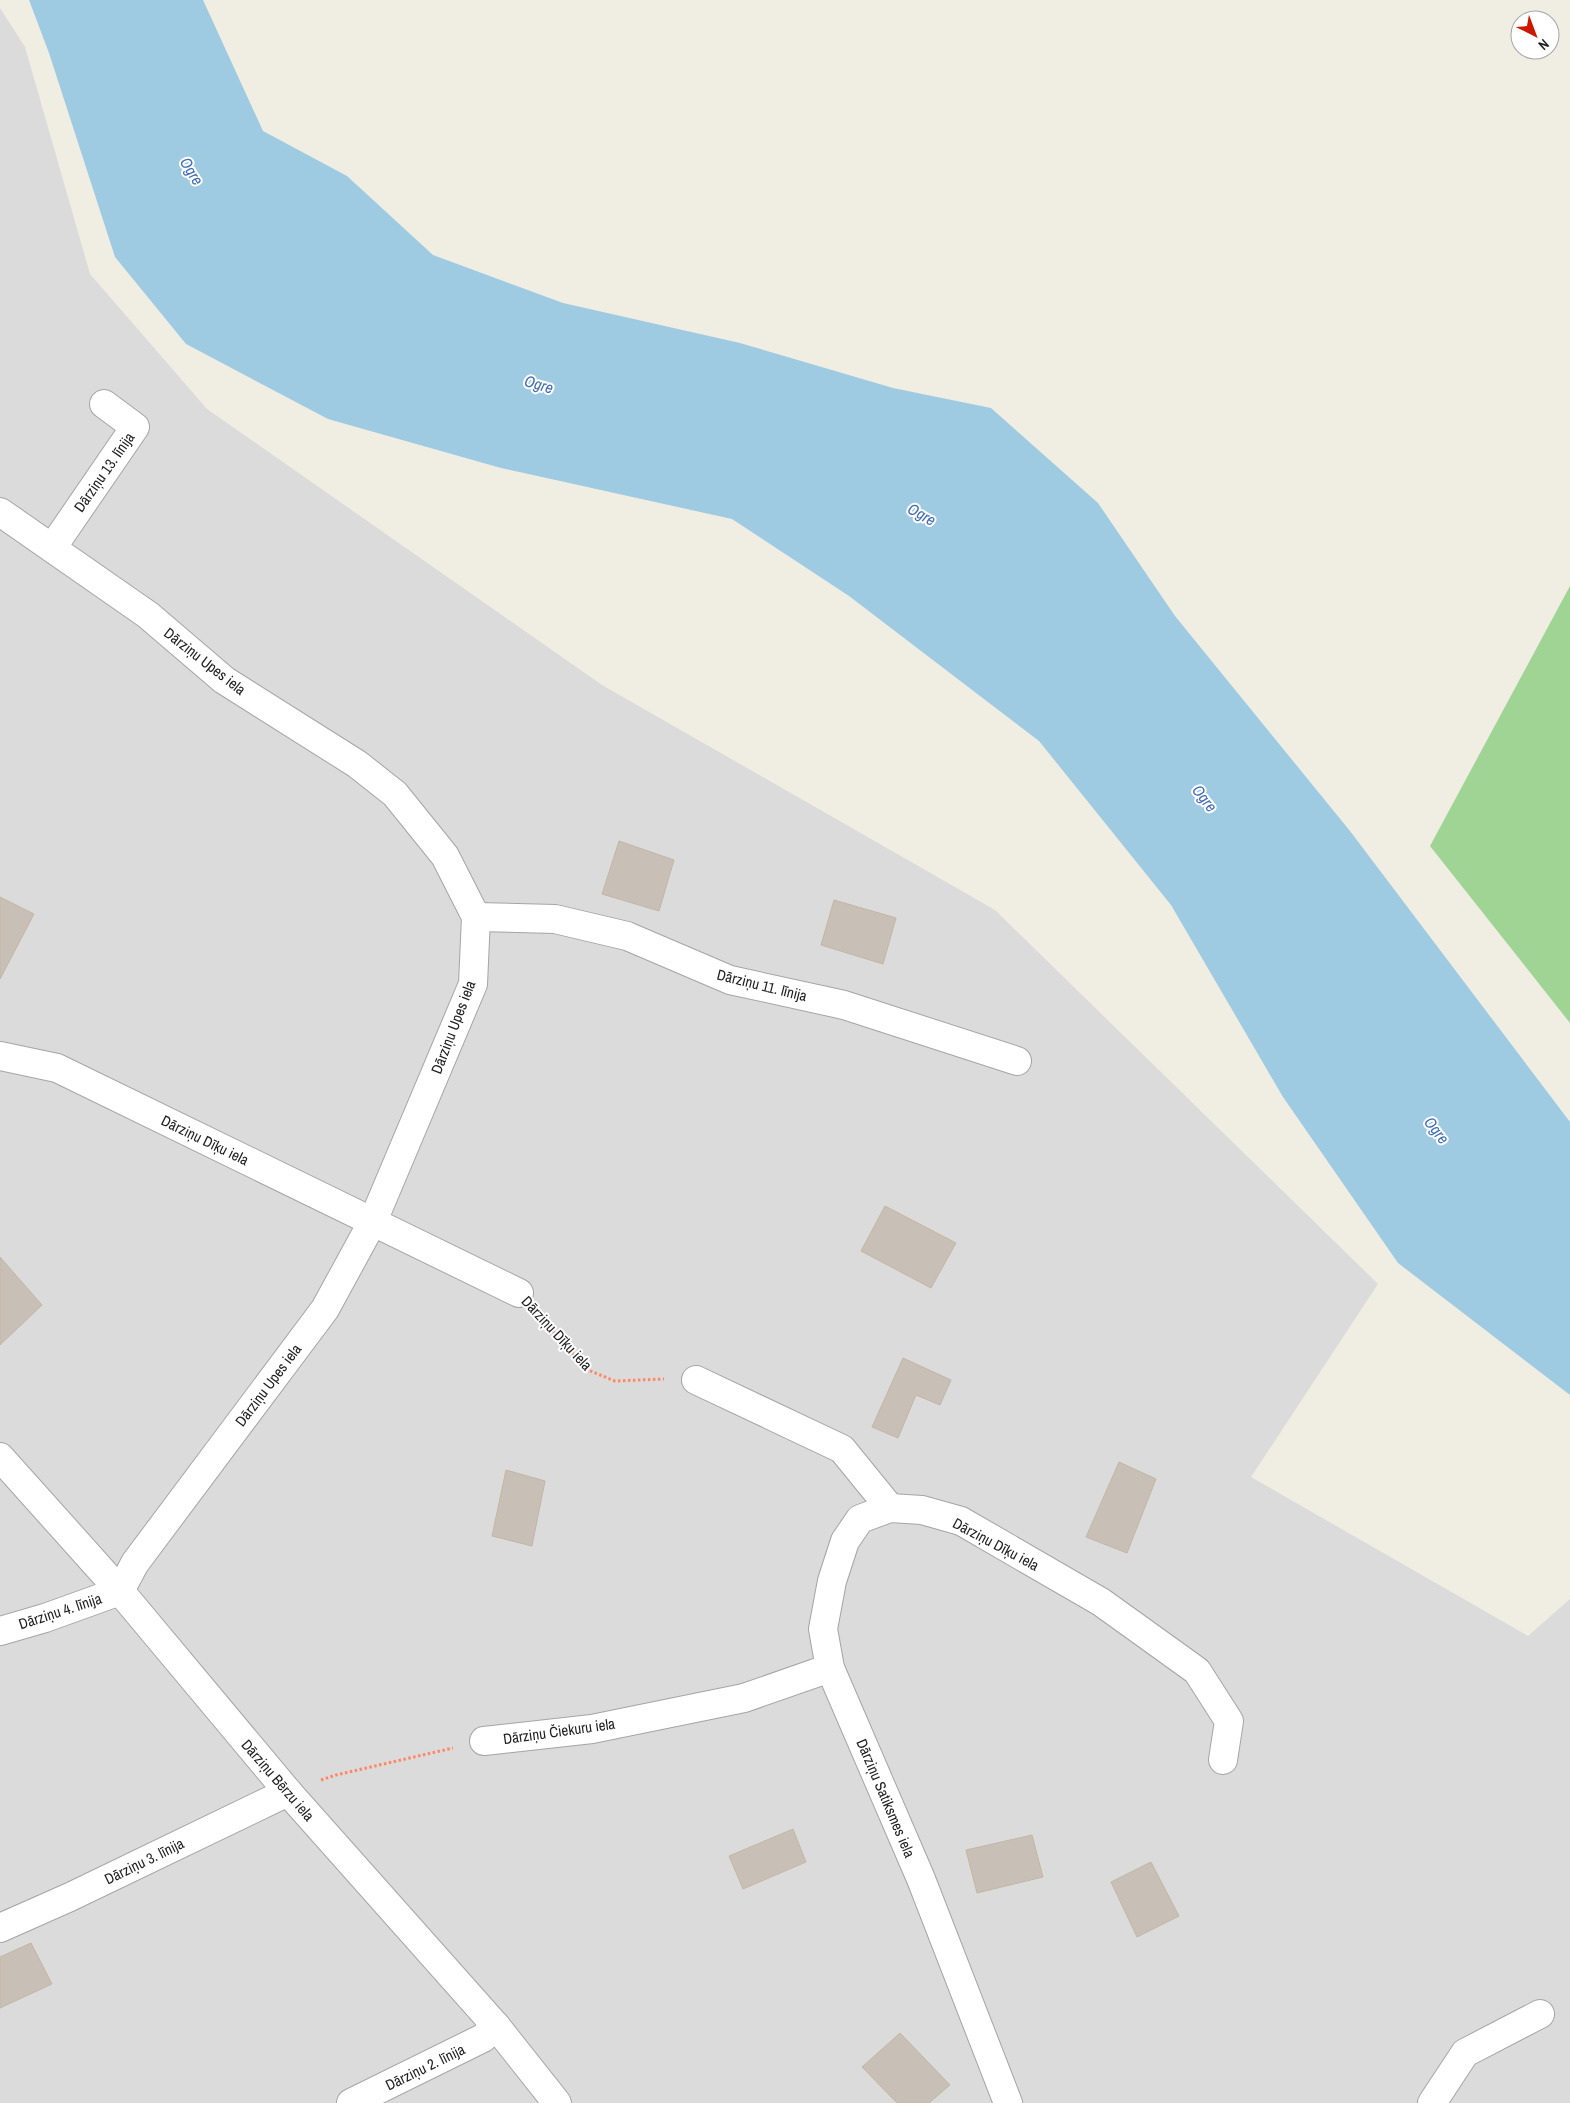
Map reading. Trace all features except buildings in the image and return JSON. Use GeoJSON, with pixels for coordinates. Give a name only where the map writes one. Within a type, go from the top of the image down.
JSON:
{"type":"FeatureCollection","features":[{"type":"Feature","properties":{"kind":"street","name":"Dārziņu 13. līnija"},"geometry":{"type":"LineString","coordinates":[[52,548],[135,427],[104,404]]}},
{"type":"Feature","properties":{"kind":"street","name":"Dārziņu Upes iela"},"geometry":{"type":"LineString","coordinates":[[0,512],[148,615],[224,680],[357,764],[395,794],[445,856],[476,917],[473,984],[373,1220],[325,1309],[135,1563],[120,1591]]}},
{"type":"Feature","properties":{"kind":"street","name":"Dārziņu 11. līnija"},"geometry":{"type":"LineString","coordinates":[[476,917],[555,919],[626,936],[730,980],[844,1005],[1017,1061]]}},
{"type":"Feature","properties":{"kind":"street","name":"Dārziņu Dīķu iela"},"geometry":{"type":"LineString","coordinates":[[0,1056],[57,1068],[373,1220],[519,1293]]}},
{"type":"Feature","properties":{"kind":"street"},"geometry":{"type":"LineString","coordinates":[[696,1380],[842,1449],[890,1508]]}},
{"type":"Feature","properties":{"kind":"street","name":"Dārziņu Bērzu iela"},"geometry":{"type":"LineString","coordinates":[[0,1457],[120,1591],[288,1792],[496,2026],[557,2103]]}},
{"type":"Feature","properties":{"kind":"street","name":"Dārziņu Dīķu iela"},"geometry":{"type":"LineString","coordinates":[[890,1508],[922,1510],[961,1521],[1101,1602],[1196,1671],[1229,1721],[1223,1760]]}},
{"type":"Feature","properties":{"kind":"street","name":"Dārziņu Satiksmes iela"},"geometry":{"type":"LineString","coordinates":[[890,1508],[860,1519],[846,1542],[832,1581],[823,1629],[830,1668],[921,1879],[1008,2103]]}},
{"type":"Feature","properties":{"kind":"street","name":"Dārziņu 4. līnija"},"geometry":{"type":"LineString","coordinates":[[0,1631],[44,1618],[120,1591]]}},
{"type":"Feature","properties":{"kind":"street","name":"Dārziņu Čiekuru iela"},"geometry":{"type":"LineString","coordinates":[[484,1741],[592,1729],[735,1700],[830,1668]]}},
{"type":"Feature","properties":{"kind":"street","name":"Dārziņu 3. līnija"},"geometry":{"type":"LineString","coordinates":[[0,1928],[79,1893],[288,1792]]}},
{"type":"Feature","properties":{"kind":"street"},"geometry":{"type":"LineString","coordinates":[[1432,2103],[1465,2053],[1540,2014]]}},
{"type":"Feature","properties":{"kind":"street","name":"Dārziņu 2. līnija"},"geometry":{"type":"LineString","coordinates":[[351,2103],[483,2038],[496,2026]]}},
{"type":"Feature","properties":{"kind":"path","name":"Dārziņu Dīķu iela"},"geometry":{"type":"LineString","coordinates":[[519,1293],[588,1370],[615,1380],[656,1378],[696,1380]]}},
{"type":"Feature","properties":{"kind":"path","name":"Dārziņu Čiekuru iela"},"geometry":{"type":"LineString","coordinates":[[288,1792],[336,1775],[484,1741]]}},
{"type":"Feature","properties":{"kind":"shaded area"},"geometry":{"type":"Polygon","coordinates":[[[0,8],[25,47],[90,274],[207,409],[602,685],[995,910],[1378,1284],[1251,1477],[1528,1636],[1570,1599],[1570,2103],[0,2103],[0,8]]]}},
{"type":"Feature","properties":{"kind":"green space"},"geometry":{"type":"Polygon","coordinates":[[[1570,586],[1570,1023],[1430,846],[1570,586]]]}},
{"type":"Feature","properties":{"kind":"water","name":"Ogre"},"geometry":{"type":"Polygon","coordinates":[[[29,0],[203,0],[263,131],[347,176],[433,255],[563,303],[740,343],[893,388],[991,408],[1098,503],[1175,616],[1350,831],[1570,1122],[1570,1395],[1398,1263],[1283,1097],[1171,905],[1039,741],[849,596],[732,519],[501,468],[328,419],[186,344],[115,257],[49,53],[29,0]]]}}]}
